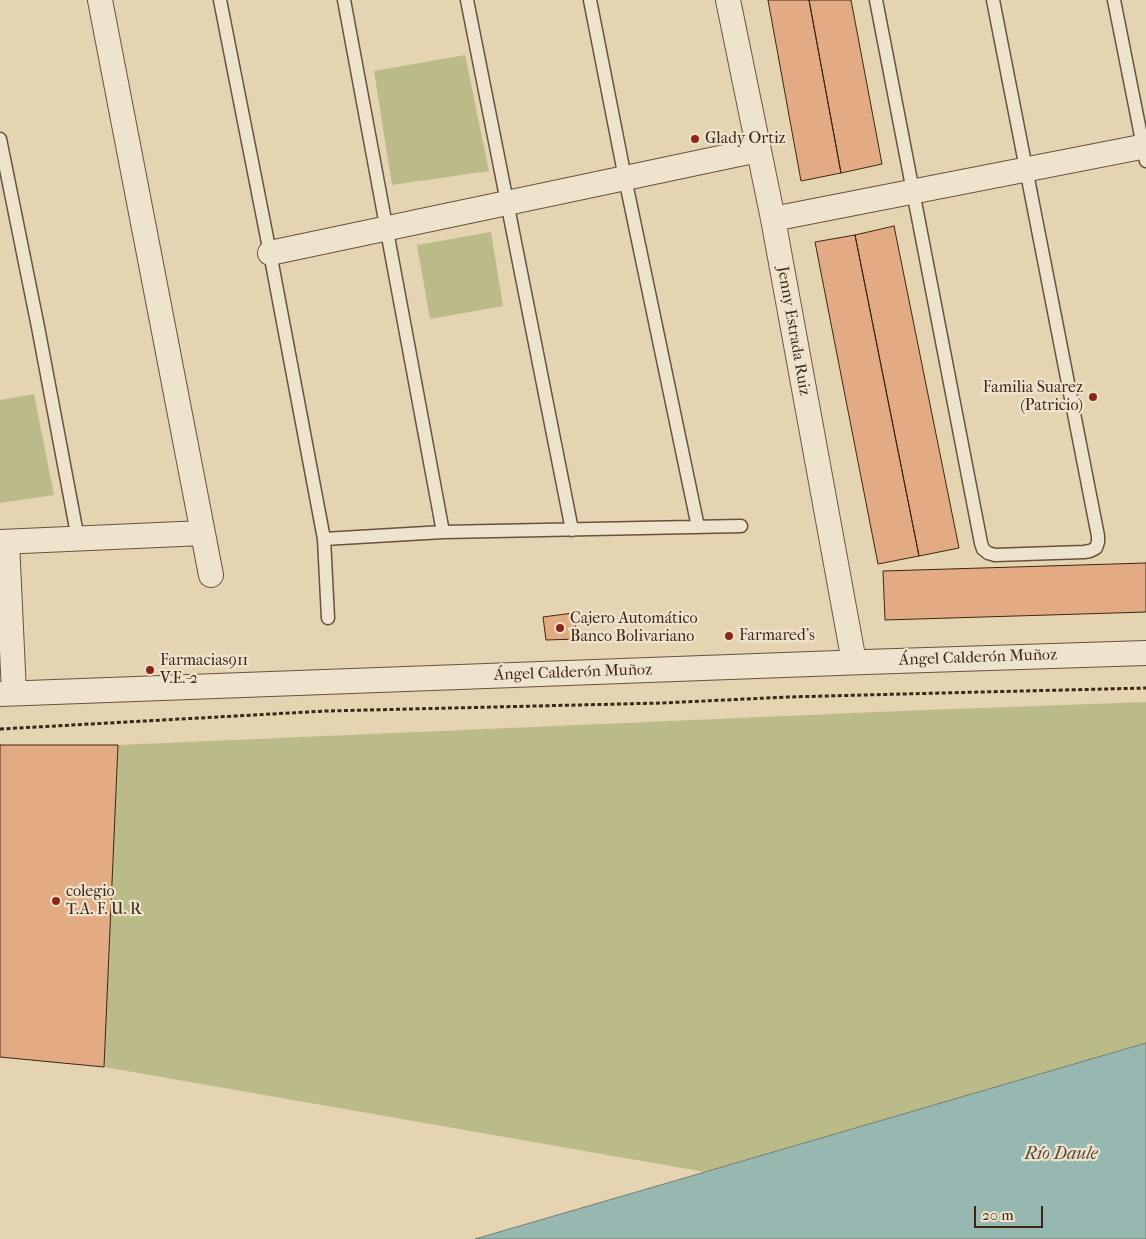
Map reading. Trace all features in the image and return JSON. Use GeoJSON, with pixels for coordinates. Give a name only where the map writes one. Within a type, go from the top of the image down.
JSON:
{"type":"FeatureCollection","features":[{"type":"Feature","properties":{"kind":"street"},"geometry":{"type":"LineString","coordinates":[[100,0],[212,575]]}},
{"type":"Feature","properties":{"kind":"street","name":"Jenny Estrada Ruiz"},"geometry":{"type":"LineString","coordinates":[[728,0],[772,219],[854,662]]}},
{"type":"Feature","properties":{"kind":"street"},"geometry":{"type":"LineString","coordinates":[[270,253],[758,150]]}},
{"type":"Feature","properties":{"kind":"street"},"geometry":{"type":"LineString","coordinates":[[772,219],[1027,170],[1145,151]]}},
{"type":"Feature","properties":{"kind":"street"},"geometry":{"type":"LineString","coordinates":[[7,694],[4,542],[203,533]]}},
{"type":"Feature","properties":{"kind":"street","name":"Ángel Calderón Muñoz"},"geometry":{"type":"LineString","coordinates":[[7,694],[854,662],[1146,653]]}},
{"type":"Feature","properties":{"kind":"lane"},"geometry":{"type":"LineString","coordinates":[[220,0],[324,539],[328,618]]}},
{"type":"Feature","properties":{"kind":"lane"},"geometry":{"type":"LineString","coordinates":[[344,0],[443,532]]}},
{"type":"Feature","properties":{"kind":"lane"},"geometry":{"type":"LineString","coordinates":[[467,0],[572,530]]}},
{"type":"Feature","properties":{"kind":"lane"},"geometry":{"type":"LineString","coordinates":[[590,0],[698,527]]}},
{"type":"Feature","properties":{"kind":"lane"},"geometry":{"type":"LineString","coordinates":[[876,0],[983,549],[995,555],[1084,552],[1096,548],[1098,536],[993,0]]}},
{"type":"Feature","properties":{"kind":"lane"},"geometry":{"type":"LineString","coordinates":[[1114,0],[1145,151]]}},
{"type":"Feature","properties":{"kind":"lane"},"geometry":{"type":"LineString","coordinates":[[0,139],[78,539]]}},
{"type":"Feature","properties":{"kind":"lane"},"geometry":{"type":"LineString","coordinates":[[324,539],[443,532],[741,526]]}},
{"type":"Feature","properties":{"kind":"path"},"geometry":{"type":"LineString","coordinates":[[0,729],[336,711],[1146,688]]}},
{"type":"Feature","properties":{"kind":"green space"},"geometry":{"type":"Polygon","coordinates":[[[465,55],[489,171],[392,185],[374,71],[465,55]]]}},
{"type":"Feature","properties":{"kind":"green space"},"geometry":{"type":"Polygon","coordinates":[[[491,232],[503,306],[430,319],[417,245],[491,232]]]}},
{"type":"Feature","properties":{"kind":"green space"},"geometry":{"type":"Polygon","coordinates":[[[34,394],[54,495],[0,503],[0,400],[34,394]]]}},
{"type":"Feature","properties":{"kind":"green space"},"geometry":{"type":"Polygon","coordinates":[[[1146,702],[1146,1043],[705,1172],[104,1067],[0,1057],[0,745],[118,745],[1146,702]]]}},
{"type":"Feature","properties":{"kind":"water","name":"Río Daule"},"geometry":{"type":"Polygon","coordinates":[[[1146,1043],[1146,1239],[475,1239],[705,1172],[1146,1043]]]}},
{"type":"Feature","properties":{"kind":"building"},"geometry":{"type":"Polygon","coordinates":[[[768,0],[809,0],[841,173],[801,181],[768,0]]]}},
{"type":"Feature","properties":{"kind":"building"},"geometry":{"type":"Polygon","coordinates":[[[809,0],[851,0],[882,164],[841,173],[809,0]]]}},
{"type":"Feature","properties":{"kind":"building"},"geometry":{"type":"Polygon","coordinates":[[[894,226],[959,548],[919,556],[855,235],[894,226]]]}},
{"type":"Feature","properties":{"kind":"building"},"geometry":{"type":"Polygon","coordinates":[[[855,235],[919,556],[878,564],[815,242],[855,235]]]}},
{"type":"Feature","properties":{"kind":"building"},"geometry":{"type":"Polygon","coordinates":[[[1146,563],[1146,612],[885,620],[883,571],[1146,563]]]}},
{"type":"Feature","properties":{"kind":"building","name":"Cajero Automático Banco Bolivariano"},"geometry":{"type":"Polygon","coordinates":[[[573,613],[578,639],[546,640],[543,617],[573,613]]]}},
{"type":"Feature","properties":{"kind":"building","name":"colegio T.A. F. U. R"},"geometry":{"type":"Polygon","coordinates":[[[0,745],[118,745],[104,1067],[0,1057],[0,745]]]}},
{"type":"Feature","properties":{"kind":"place","name":"Glady Ortiz"},"geometry":{"type":"Point","coordinates":[695,139]}},
{"type":"Feature","properties":{"kind":"place","name":"Familia Suarez (Patricio)"},"geometry":{"type":"Point","coordinates":[1093,397]}},
{"type":"Feature","properties":{"kind":"place","name":"Cajero Automático Banco Bolivariano"},"geometry":{"type":"Point","coordinates":[560,628]}},
{"type":"Feature","properties":{"kind":"place","name":"Farmared’s"},"geometry":{"type":"Point","coordinates":[729,636]}},
{"type":"Feature","properties":{"kind":"place","name":"Farmacias911 V.E.-2"},"geometry":{"type":"Point","coordinates":[150,670]}},
{"type":"Feature","properties":{"kind":"place","name":"colegio T.A. F. U. R"},"geometry":{"type":"Point","coordinates":[56,901]}}]}
